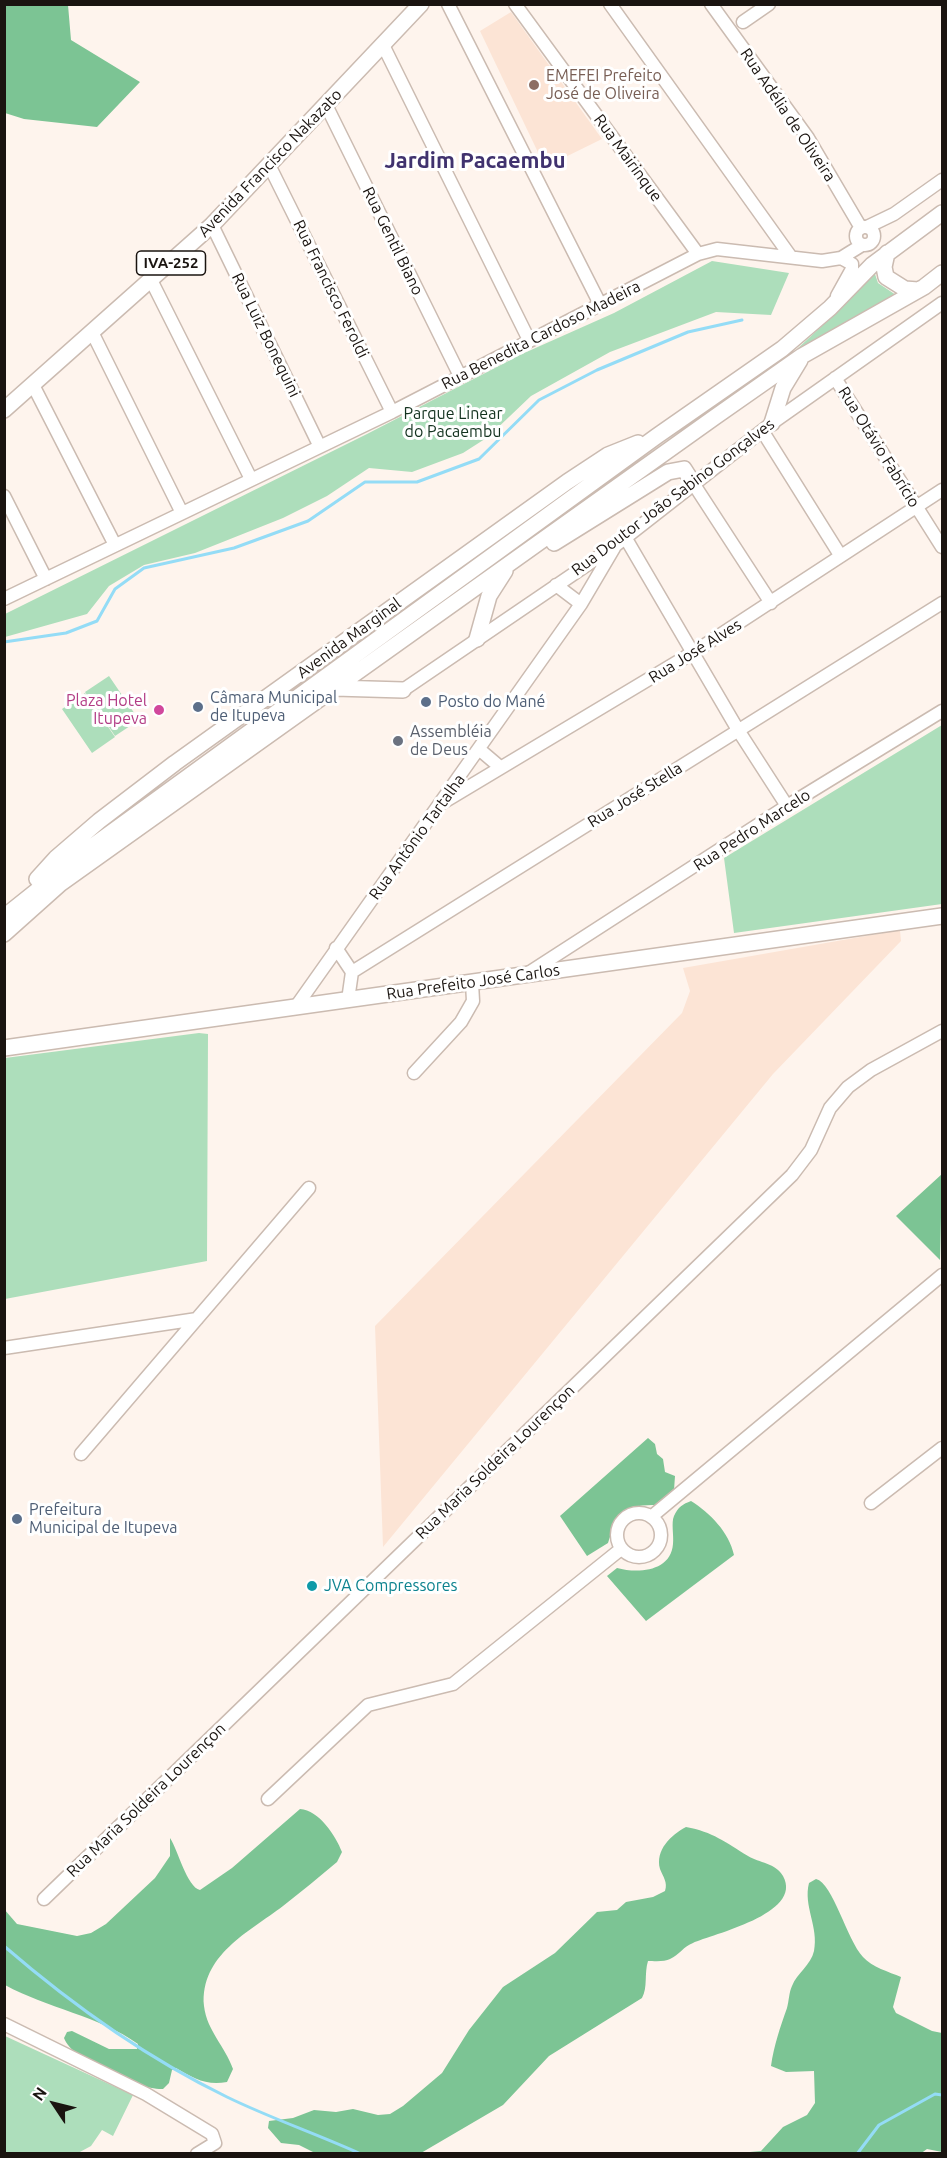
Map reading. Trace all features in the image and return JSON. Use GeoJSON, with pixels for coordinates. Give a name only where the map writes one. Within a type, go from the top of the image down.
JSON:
{"type":"FeatureCollection","features":[{"type":"Feature","properties":{"kind":"main road","name":"Avenida Francisco Nakazato"},"geometry":{"type":"LineString","coordinates":[[4,410],[212,225],[270,167],[421,4]]}},
{"type":"Feature","properties":{"kind":"main road","name":"Avenida Marginal"},"geometry":{"type":"LineString","coordinates":[[4,916],[56,858],[99,821],[175,763],[567,482],[608,455],[657,436],[782,349],[830,308],[872,265],[942,213]]}},
{"type":"Feature","properties":{"kind":"main road"},"geometry":{"type":"LineString","coordinates":[[887,253],[884,267],[886,277],[905,289],[918,290]]}},
{"type":"Feature","properties":{"kind":"main road"},"geometry":{"type":"LineString","coordinates":[[4,934],[60,884],[802,356],[918,290],[942,273]]}},
{"type":"Feature","properties":{"kind":"main road"},"geometry":{"type":"LineString","coordinates":[[768,427],[783,388],[802,356]]}},
{"type":"Feature","properties":{"kind":"main road"},"geometry":{"type":"LineString","coordinates":[[477,639],[489,596],[498,579],[511,564],[573,532],[668,472],[684,469],[693,483]]}},
{"type":"Feature","properties":{"kind":"main road"},"geometry":{"type":"LineString","coordinates":[[335,688],[403,690]]}},
{"type":"Feature","properties":{"kind":"main road","name":"Rua Prefeito José Carlos"},"geometry":{"type":"LineString","coordinates":[[4,1048],[942,916]]}},
{"type":"Feature","properties":{"kind":"street"},"geometry":{"type":"LineString","coordinates":[[448,4],[600,304]]}},
{"type":"Feature","properties":{"kind":"street","name":"Rua Mairinque"},"geometry":{"type":"LineString","coordinates":[[515,4],[698,254]]}},
{"type":"Feature","properties":{"kind":"street"},"geometry":{"type":"LineString","coordinates":[[610,4],[791,257]]}},
{"type":"Feature","properties":{"kind":"street","name":"Rua Adélia de Oliveira"},"geometry":{"type":"LineString","coordinates":[[711,4],[808,138],[864,228]]}},
{"type":"Feature","properties":{"kind":"street"},"geometry":{"type":"LineString","coordinates":[[743,22],[769,4]]}},
{"type":"Feature","properties":{"kind":"street"},"geometry":{"type":"LineString","coordinates":[[383,45],[529,340]]}},
{"type":"Feature","properties":{"kind":"street","name":"Rua Gentil Biano"},"geometry":{"type":"LineString","coordinates":[[326,105],[460,376]]}},
{"type":"Feature","properties":{"kind":"street","name":"Rua Francisco Feroldi"},"geometry":{"type":"LineString","coordinates":[[270,167],[392,412]]}},
{"type":"Feature","properties":{"kind":"street"},"geometry":{"type":"LineString","coordinates":[[864,228],[894,214],[942,180]]}},
{"type":"Feature","properties":{"kind":"street","name":"Rua Luiz Bonequini"},"geometry":{"type":"LineString","coordinates":[[212,225],[319,446]]}},
{"type":"Feature","properties":{"kind":"street","name":"Rua Benedita Cardoso Madeira"},"geometry":{"type":"LineString","coordinates":[[4,599],[392,412],[698,254],[717,249],[791,257],[808,262],[841,258],[862,245],[868,245],[874,238],[873,233],[864,228]]}},
{"type":"Feature","properties":{"kind":"street"},"geometry":{"type":"LineString","coordinates":[[830,308],[852,269],[852,264],[841,258]]}},
{"type":"Feature","properties":{"kind":"street"},"geometry":{"type":"LineString","coordinates":[[151,280],[251,479]]}},
{"type":"Feature","properties":{"kind":"street","name":"Rua Doutor João Sabino Gonçalves"},"geometry":{"type":"LineString","coordinates":[[403,690],[620,541],[768,427],[942,303]]}},
{"type":"Feature","properties":{"kind":"street"},"geometry":{"type":"LineString","coordinates":[[92,332],[183,513]]}},
{"type":"Feature","properties":{"kind":"street","name":"Rua Otávio Fabrício"},"geometry":{"type":"LineString","coordinates":[[835,378],[942,547]]}},
{"type":"Feature","properties":{"kind":"street"},"geometry":{"type":"LineString","coordinates":[[33,385],[115,544]]}},
{"type":"Feature","properties":{"kind":"street"},"geometry":{"type":"LineString","coordinates":[[768,427],[840,555]]}},
{"type":"Feature","properties":{"kind":"street"},"geometry":{"type":"LineString","coordinates":[[693,483],[771,603]]}},
{"type":"Feature","properties":{"kind":"street","name":"Rua José Alves"},"geometry":{"type":"LineString","coordinates":[[442,803],[694,652],[942,490]]}},
{"type":"Feature","properties":{"kind":"street"},"geometry":{"type":"LineString","coordinates":[[4,496],[46,579]]}},
{"type":"Feature","properties":{"kind":"street"},"geometry":{"type":"LineString","coordinates":[[620,541],[694,652],[738,730],[787,806]]}},
{"type":"Feature","properties":{"kind":"street","name":"Rua Antônio Tartalha"},"geometry":{"type":"LineString","coordinates":[[295,1008],[480,750],[581,604],[620,541]]}},
{"type":"Feature","properties":{"kind":"street"},"geometry":{"type":"LineString","coordinates":[[556,585],[581,604]]}},
{"type":"Feature","properties":{"kind":"street","name":"Rua José Stella"},"geometry":{"type":"LineString","coordinates":[[352,972],[942,603]]}},
{"type":"Feature","properties":{"kind":"street","name":"Rua Pedro Marcelo"},"geometry":{"type":"LineString","coordinates":[[527,975],[787,806],[942,711]]}},
{"type":"Feature","properties":{"kind":"street"},"geometry":{"type":"LineString","coordinates":[[480,750],[500,768]]}},
{"type":"Feature","properties":{"kind":"street"},"geometry":{"type":"LineString","coordinates":[[336,948],[352,972],[348,1000]]}},
{"type":"Feature","properties":{"kind":"street"},"geometry":{"type":"LineString","coordinates":[[562,970],[563,951]]}},
{"type":"Feature","properties":{"kind":"street"},"geometry":{"type":"LineString","coordinates":[[414,1073],[461,1022],[473,1001],[472,982]]}},
{"type":"Feature","properties":{"kind":"street","name":"Rua Maria Soldeira Lourençon"},"geometry":{"type":"LineString","coordinates":[[44,1899],[792,1175],[811,1149],[830,1108],[848,1087],[871,1070],[942,1031]]}},
{"type":"Feature","properties":{"kind":"street"},"geometry":{"type":"LineString","coordinates":[[81,1454],[309,1188]]}},
{"type":"Feature","properties":{"kind":"street"},"geometry":{"type":"LineString","coordinates":[[651,1517],[942,1275]]}},
{"type":"Feature","properties":{"kind":"street"},"geometry":{"type":"LineString","coordinates":[[4,1348],[197,1319]]}},
{"type":"Feature","properties":{"kind":"street"},"geometry":{"type":"LineString","coordinates":[[871,1503],[942,1448]]}},
{"type":"Feature","properties":{"kind":"street"},"geometry":{"type":"LineString","coordinates":[[643,1513],[651,1517],[661,1532],[661,1539],[654,1552],[633,1557],[621,1549],[617,1535],[625,1518],[643,1513]]}},
{"type":"Feature","properties":{"kind":"street"},"geometry":{"type":"LineString","coordinates":[[268,1799],[368,1705],[453,1684],[621,1549]]}},
{"type":"Feature","properties":{"kind":"street"},"geometry":{"type":"LineString","coordinates":[[4,2024],[146,2094],[212,2134],[214,2143],[197,2154]]}},
{"type":"Feature","properties":{"kind":"shaded area","name":"EMEFEI Prefeito José de Oliveira"},"geometry":{"type":"Polygon","coordinates":[[[511,12],[602,139],[545,167],[480,31],[511,12]]]}},
{"type":"Feature","properties":{"kind":"shaded area"},"geometry":{"type":"Polygon","coordinates":[[[900,930],[901,941],[773,1074],[383,1547],[375,1326],[682,1013],[690,991],[683,968],[900,930]]]}},
{"type":"Feature","properties":{"kind":"green space"},"geometry":{"type":"Polygon","coordinates":[[[5,4],[68,5],[71,40],[140,82],[97,127],[24,119],[5,113],[5,4]]]}},
{"type":"Feature","properties":{"kind":"green space","name":"Parque Linear do Pacaembu"},"geometry":{"type":"Polygon","coordinates":[[[712,261],[789,273],[771,315],[716,312],[610,352],[531,396],[488,437],[463,453],[412,472],[369,468],[327,496],[283,518],[195,553],[144,565],[109,586],[87,614],[5,637],[5,614],[367,434],[522,354],[614,313],[712,261]]]}},
{"type":"Feature","properties":{"kind":"green space"},"geometry":{"type":"Polygon","coordinates":[[[874,271],[878,283],[896,295],[797,349],[836,313],[874,271]]]}},
{"type":"Feature","properties":{"kind":"green space"},"geometry":{"type":"Polygon","coordinates":[[[109,676],[139,720],[115,736],[85,692],[109,676]]]}},
{"type":"Feature","properties":{"kind":"green space"},"geometry":{"type":"Polygon","coordinates":[[[85,693],[115,737],[92,753],[62,709],[85,693]]]}},
{"type":"Feature","properties":{"kind":"green space"},"geometry":{"type":"Polygon","coordinates":[[[942,725],[942,904],[734,933],[724,858],[942,725]]]}},
{"type":"Feature","properties":{"kind":"green space"},"geometry":{"type":"Polygon","coordinates":[[[199,1033],[208,1034],[207,1261],[5,1299],[5,1058],[199,1033]]]}},
{"type":"Feature","properties":{"kind":"green space"},"geometry":{"type":"Polygon","coordinates":[[[942,1174],[940,1260],[896,1216],[942,1174]]]}},
{"type":"Feature","properties":{"kind":"green space"},"geometry":{"type":"Polygon","coordinates":[[[648,1438],[655,1444],[657,1454],[663,1459],[665,1472],[675,1476],[674,1490],[656,1505],[636,1507],[623,1513],[608,1543],[587,1556],[560,1516],[648,1438]]]}},
{"type":"Feature","properties":{"kind":"green space"},"geometry":{"type":"Polygon","coordinates":[[[691,1501],[718,1524],[728,1539],[734,1555],[646,1621],[607,1576],[617,1568],[644,1570],[660,1565],[666,1560],[673,1544],[674,1516],[681,1506],[691,1501]]]}},
{"type":"Feature","properties":{"kind":"green space"},"geometry":{"type":"Polygon","coordinates":[[[300,1809],[314,1814],[326,1825],[342,1852],[337,1862],[229,1947],[218,1959],[210,1973],[205,1988],[204,2006],[212,2031],[233,2069],[227,2082],[206,2082],[176,2068],[172,2070],[169,2083],[163,2089],[124,2080],[80,2056],[64,2038],[67,2032],[72,2031],[109,2049],[137,2049],[138,2044],[107,2026],[5,1985],[4,1909],[17,1924],[77,1936],[91,1933],[106,1924],[155,1878],[170,1856],[170,1838],[191,1882],[200,1890],[232,1868],[300,1809]]]}},
{"type":"Feature","properties":{"kind":"green space"},"geometry":{"type":"Polygon","coordinates":[[[686,1827],[711,1835],[752,1858],[776,1868],[783,1876],[786,1889],[780,1901],[769,1912],[735,1928],[690,1944],[670,1959],[648,1961],[642,1998],[549,2056],[503,2105],[421,2153],[315,2153],[299,2145],[281,2143],[268,2128],[269,2121],[293,2118],[314,2110],[336,2112],[353,2109],[378,2115],[390,2114],[403,2106],[442,2073],[469,2030],[503,1987],[555,1953],[597,1912],[617,1910],[626,1902],[653,1897],[665,1891],[666,1882],[659,1862],[662,1849],[675,1834],[686,1827]]]}},
{"type":"Feature","properties":{"kind":"green space"},"geometry":{"type":"Polygon","coordinates":[[[816,1879],[828,1890],[851,1938],[863,1957],[876,1966],[901,1977],[893,2007],[896,2013],[932,2031],[942,2033],[942,2152],[927,2149],[920,2154],[739,2153],[761,2151],[783,2127],[807,2115],[815,2103],[814,2071],[786,2072],[771,2066],[791,1988],[810,1961],[814,1951],[815,1942],[808,1892],[809,1883],[816,1879]]]}},
{"type":"Feature","properties":{"kind":"green space"},"geometry":{"type":"Polygon","coordinates":[[[5,2036],[133,2095],[113,2136],[102,2130],[91,2146],[78,2153],[5,2153],[5,2036]]]}},
{"type":"Feature","properties":{"kind":"waterway"},"geometry":{"type":"LineString","coordinates":[[4,642],[66,633],[97,621],[115,589],[144,568],[234,548],[308,521],[365,482],[417,482],[479,459],[539,400],[597,370],[688,332],[742,320]]}},
{"type":"Feature","properties":{"kind":"waterway"},"geometry":{"type":"LineString","coordinates":[[4,1946],[56,1989],[111,2029],[197,2082],[243,2105],[361,2154]]}},
{"type":"Feature","properties":{"kind":"waterway"},"geometry":{"type":"LineString","coordinates":[[857,2154],[879,2125],[935,2094],[942,2095]]}},
{"type":"Feature","properties":{"kind":"place","name":"EMEFEI Prefeito José de Oliveira"},"geometry":{"type":"Point","coordinates":[534,85]}},
{"type":"Feature","properties":{"kind":"place","name":"Posto do Mané"},"geometry":{"type":"Point","coordinates":[426,702]}},
{"type":"Feature","properties":{"kind":"place","name":"Câmara Municipal de Itupeva"},"geometry":{"type":"Point","coordinates":[198,707]}},
{"type":"Feature","properties":{"kind":"place","name":"Plaza Hotel Itupeva"},"geometry":{"type":"Point","coordinates":[159,710]}},
{"type":"Feature","properties":{"kind":"place","name":"Assembléia de Deus"},"geometry":{"type":"Point","coordinates":[398,741]}},
{"type":"Feature","properties":{"kind":"place","name":"Prefeitura Municipal de Itupeva"},"geometry":{"type":"Point","coordinates":[17,1519]}},
{"type":"Feature","properties":{"kind":"place","name":"JVA Compressores"},"geometry":{"type":"Point","coordinates":[312,1586]}},
{"type":"Feature","properties":{"kind":"district","name":"Jardim Pacaembu"},"geometry":{"type":"Point","coordinates":[475,161]}}]}
